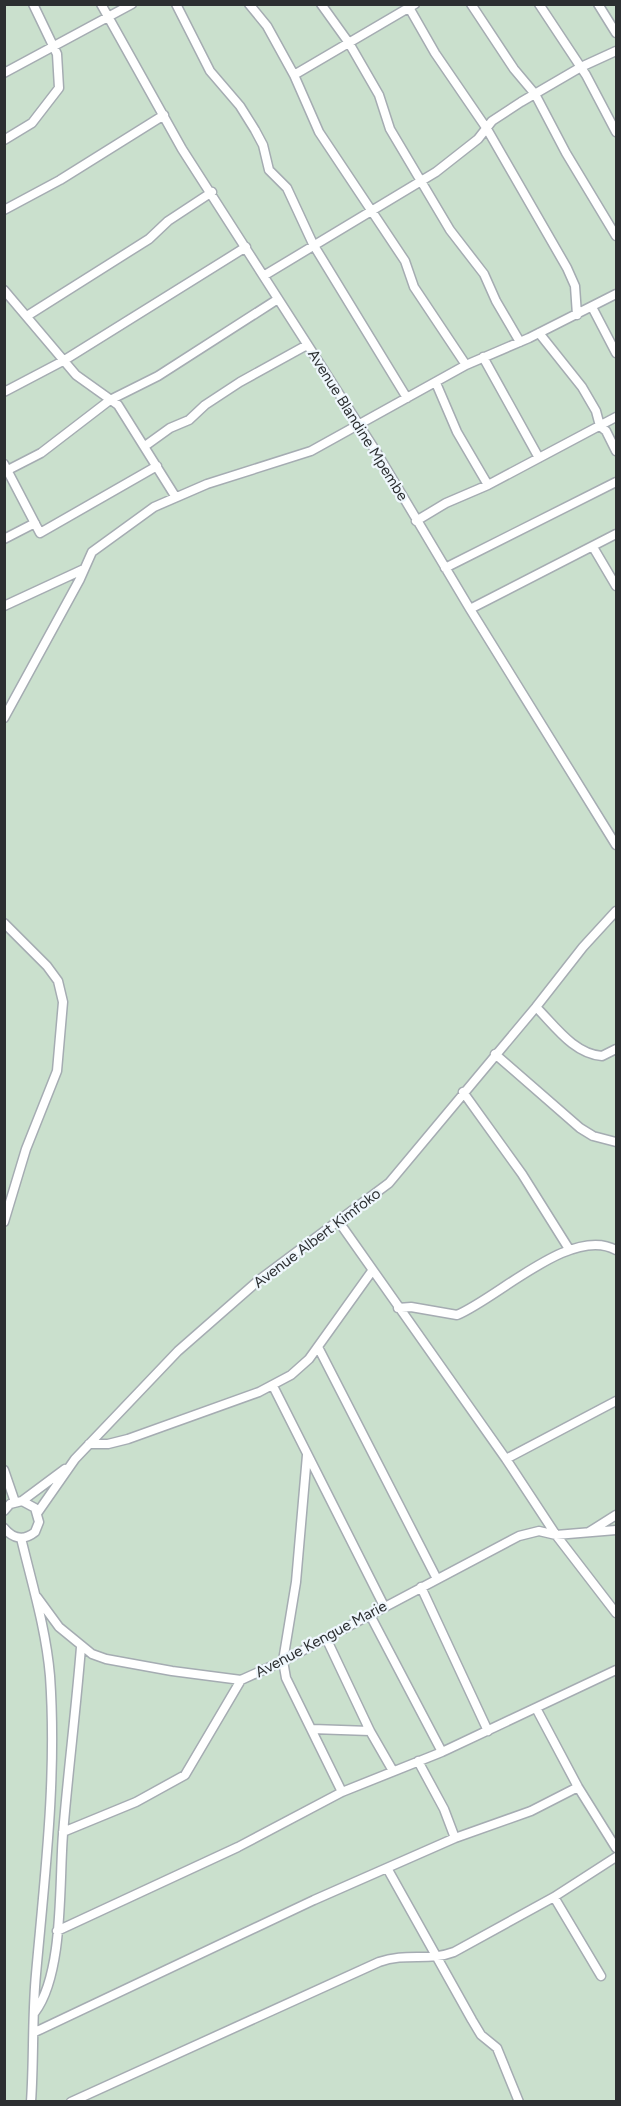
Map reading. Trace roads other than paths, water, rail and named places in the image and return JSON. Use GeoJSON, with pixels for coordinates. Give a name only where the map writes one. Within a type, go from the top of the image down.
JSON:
{"type":"FeatureCollection","features":[{"type":"Feature","properties":{"kind":"street"},"geometry":{"type":"LineString","coordinates":[[4,140],[32,123],[59,88],[54,46],[33,4]]}},
{"type":"Feature","properties":{"kind":"street","name":"Avenue Blandine Mpembe"},"geometry":{"type":"LineString","coordinates":[[101,4],[182,149],[212,192],[358,424],[616,845]]}},
{"type":"Feature","properties":{"kind":"street"},"geometry":{"type":"LineString","coordinates":[[4,73],[132,4]]}},
{"type":"Feature","properties":{"kind":"street"},"geometry":{"type":"LineString","coordinates":[[176,4],[216,80],[240,106],[260,139],[269,170],[287,188],[313,244],[407,398]]}},
{"type":"Feature","properties":{"kind":"street"},"geometry":{"type":"LineString","coordinates":[[249,4],[267,26],[294,75],[319,132],[405,261],[414,287],[466,365]]}},
{"type":"Feature","properties":{"kind":"street"},"geometry":{"type":"LineString","coordinates":[[321,4],[349,44],[379,95],[390,129],[450,231],[484,274],[496,301],[520,342]]}},
{"type":"Feature","properties":{"kind":"street"},"geometry":{"type":"LineString","coordinates":[[471,4],[514,69],[535,94],[566,153],[616,236]]}},
{"type":"Feature","properties":{"kind":"street"},"geometry":{"type":"LineString","coordinates":[[539,4],[581,67],[616,132]]}},
{"type":"Feature","properties":{"kind":"street"},"geometry":{"type":"LineString","coordinates":[[598,4],[616,33]]}},
{"type":"Feature","properties":{"kind":"street"},"geometry":{"type":"LineString","coordinates":[[294,75],[410,6],[435,54],[487,129],[567,268],[575,286],[577,315]]}},
{"type":"Feature","properties":{"kind":"street"},"geometry":{"type":"LineString","coordinates":[[264,275],[422,181],[473,143],[500,116],[581,67],[616,51]]}},
{"type":"Feature","properties":{"kind":"street"},"geometry":{"type":"LineString","coordinates":[[4,210],[60,180],[164,115]]}},
{"type":"Feature","properties":{"kind":"street"},"geometry":{"type":"LineString","coordinates":[[27,316],[149,239],[168,221],[212,192]]}},
{"type":"Feature","properties":{"kind":"street"},"geometry":{"type":"LineString","coordinates":[[4,392],[63,361],[246,247]]}},
{"type":"Feature","properties":{"kind":"street"},"geometry":{"type":"LineString","coordinates":[[4,290],[76,375],[118,405],[176,496]]}},
{"type":"Feature","properties":{"kind":"street"},"geometry":{"type":"LineString","coordinates":[[4,718],[84,569],[87,559],[98,546],[154,507],[176,496],[301,455],[466,365],[520,342],[616,294]]}},
{"type":"Feature","properties":{"kind":"street"},"geometry":{"type":"LineString","coordinates":[[157,466],[40,533],[6,469],[41,453],[110,400],[158,376],[278,299]]}},
{"type":"Feature","properties":{"kind":"street"},"geometry":{"type":"LineString","coordinates":[[592,307],[616,353]]}},
{"type":"Feature","properties":{"kind":"street"},"geometry":{"type":"LineString","coordinates":[[538,333],[582,387],[596,411],[600,426],[606,431],[616,451]]}},
{"type":"Feature","properties":{"kind":"street"},"geometry":{"type":"LineString","coordinates":[[145,446],[170,428],[189,420],[205,405],[240,382],[307,345]]}},
{"type":"Feature","properties":{"kind":"street"},"geometry":{"type":"LineString","coordinates":[[483,357],[539,458]]}},
{"type":"Feature","properties":{"kind":"street"},"geometry":{"type":"LineString","coordinates":[[436,383],[457,432],[488,485]]}},
{"type":"Feature","properties":{"kind":"street"},"geometry":{"type":"LineString","coordinates":[[417,521],[446,503],[488,485],[616,417]]}},
{"type":"Feature","properties":{"kind":"street"},"geometry":{"type":"LineString","coordinates":[[445,568],[616,482]]}},
{"type":"Feature","properties":{"kind":"street"},"geometry":{"type":"LineString","coordinates":[[4,539],[36,523]]}},
{"type":"Feature","properties":{"kind":"street"},"geometry":{"type":"LineString","coordinates":[[470,609],[616,534]]}},
{"type":"Feature","properties":{"kind":"street"},"geometry":{"type":"LineString","coordinates":[[592,547],[616,586]]}},
{"type":"Feature","properties":{"kind":"street"},"geometry":{"type":"LineString","coordinates":[[4,606],[84,569]]}},
{"type":"Feature","properties":{"kind":"street","name":"Avenue Albert Kimfoko"},"geometry":{"type":"LineString","coordinates":[[21,1538],[35,1532],[39,1522],[38,1512],[70,1465],[178,1351],[259,1280],[388,1183],[616,910]]}},
{"type":"Feature","properties":{"kind":"street"},"geometry":{"type":"LineString","coordinates":[[4,923],[53,973],[58,981],[63,1002],[57,1071],[26,1149],[4,1222]]}},
{"type":"Feature","properties":{"kind":"street"},"geometry":{"type":"LineString","coordinates":[[536,1007],[568,1040],[583,1050],[602,1056],[616,1049]]}},
{"type":"Feature","properties":{"kind":"street"},"geometry":{"type":"LineString","coordinates":[[495,1054],[580,1128],[593,1136],[616,1142]]}},
{"type":"Feature","properties":{"kind":"street"},"geometry":{"type":"LineString","coordinates":[[463,1092],[522,1174],[569,1249]]}},
{"type":"Feature","properties":{"kind":"street"},"geometry":{"type":"LineString","coordinates":[[339,1222],[506,1459],[556,1535],[616,1613]]}},
{"type":"Feature","properties":{"kind":"street"},"geometry":{"type":"LineString","coordinates":[[398,1308],[411,1306],[458,1315],[569,1249],[600,1244],[616,1250]]}},
{"type":"Feature","properties":{"kind":"street"},"geometry":{"type":"LineString","coordinates":[[89,1444],[108,1444],[128,1440],[273,1386],[300,1367],[318,1347],[372,1271]]}},
{"type":"Feature","properties":{"kind":"street"},"geometry":{"type":"LineString","coordinates":[[318,1347],[437,1579]]}},
{"type":"Feature","properties":{"kind":"street"},"geometry":{"type":"LineString","coordinates":[[273,1386],[384,1606]]}},
{"type":"Feature","properties":{"kind":"street"},"geometry":{"type":"LineString","coordinates":[[506,1459],[616,1401]]}},
{"type":"Feature","properties":{"kind":"street"},"geometry":{"type":"LineString","coordinates":[[307,1455],[296,1582],[283,1661],[286,1678],[342,1792]]}},
{"type":"Feature","properties":{"kind":"street","name":"Avenue Albert Kimfoko"},"geometry":{"type":"LineString","coordinates":[[4,1511],[70,1465]]}},
{"type":"Feature","properties":{"kind":"street"},"geometry":{"type":"LineString","coordinates":[[4,1470],[18,1501],[31,1504],[38,1512]]}},
{"type":"Feature","properties":{"kind":"street"},"geometry":{"type":"LineString","coordinates":[[586,1533],[616,1515]]}},
{"type":"Feature","properties":{"kind":"street"},"geometry":{"type":"LineString","coordinates":[[5,1530],[21,1538],[37,1597],[50,1675],[52,1804],[36,1976],[31,2102]]}},
{"type":"Feature","properties":{"kind":"street","name":"Avenue Kengue Marie"},"geometry":{"type":"LineString","coordinates":[[37,1597],[52,1619],[81,1647],[106,1659],[241,1680],[283,1661],[519,1536],[539,1531],[556,1535],[616,1530]]}},
{"type":"Feature","properties":{"kind":"street"},"geometry":{"type":"LineString","coordinates":[[421,1587],[488,1731]]}},
{"type":"Feature","properties":{"kind":"street"},"geometry":{"type":"LineString","coordinates":[[370,1615],[442,1752]]}},
{"type":"Feature","properties":{"kind":"street"},"geometry":{"type":"LineString","coordinates":[[326,1638],[370,1731],[393,1770]]}},
{"type":"Feature","properties":{"kind":"street"},"geometry":{"type":"LineString","coordinates":[[35,2012],[44,2000],[50,1985],[57,1931],[63,1832],[81,1647]]}},
{"type":"Feature","properties":{"kind":"street"},"geometry":{"type":"LineString","coordinates":[[57,1931],[238,1847],[342,1792],[442,1752],[616,1670]]}},
{"type":"Feature","properties":{"kind":"street"},"geometry":{"type":"LineString","coordinates":[[63,1832],[144,1798],[184,1775],[241,1680]]}},
{"type":"Feature","properties":{"kind":"street"},"geometry":{"type":"LineString","coordinates":[[536,1708],[579,1787],[616,1848]]}},
{"type":"Feature","properties":{"kind":"street"},"geometry":{"type":"LineString","coordinates":[[312,1729],[370,1731]]}},
{"type":"Feature","properties":{"kind":"street"},"geometry":{"type":"LineString","coordinates":[[418,1761],[444,1809],[455,1838]]}},
{"type":"Feature","properties":{"kind":"street"},"geometry":{"type":"LineString","coordinates":[[34,2032],[314,1900],[455,1838],[531,1811],[579,1787]]}},
{"type":"Feature","properties":{"kind":"street"},"geometry":{"type":"LineString","coordinates":[[77,2100],[379,1962],[402,1955],[438,1958],[483,1938],[554,1897],[616,1857]]}},
{"type":"Feature","properties":{"kind":"street"},"geometry":{"type":"LineString","coordinates":[[387,1868],[476,2028],[497,2048],[519,2102]]}},
{"type":"Feature","properties":{"kind":"street"},"geometry":{"type":"LineString","coordinates":[[554,1897],[601,1976]]}}]}
